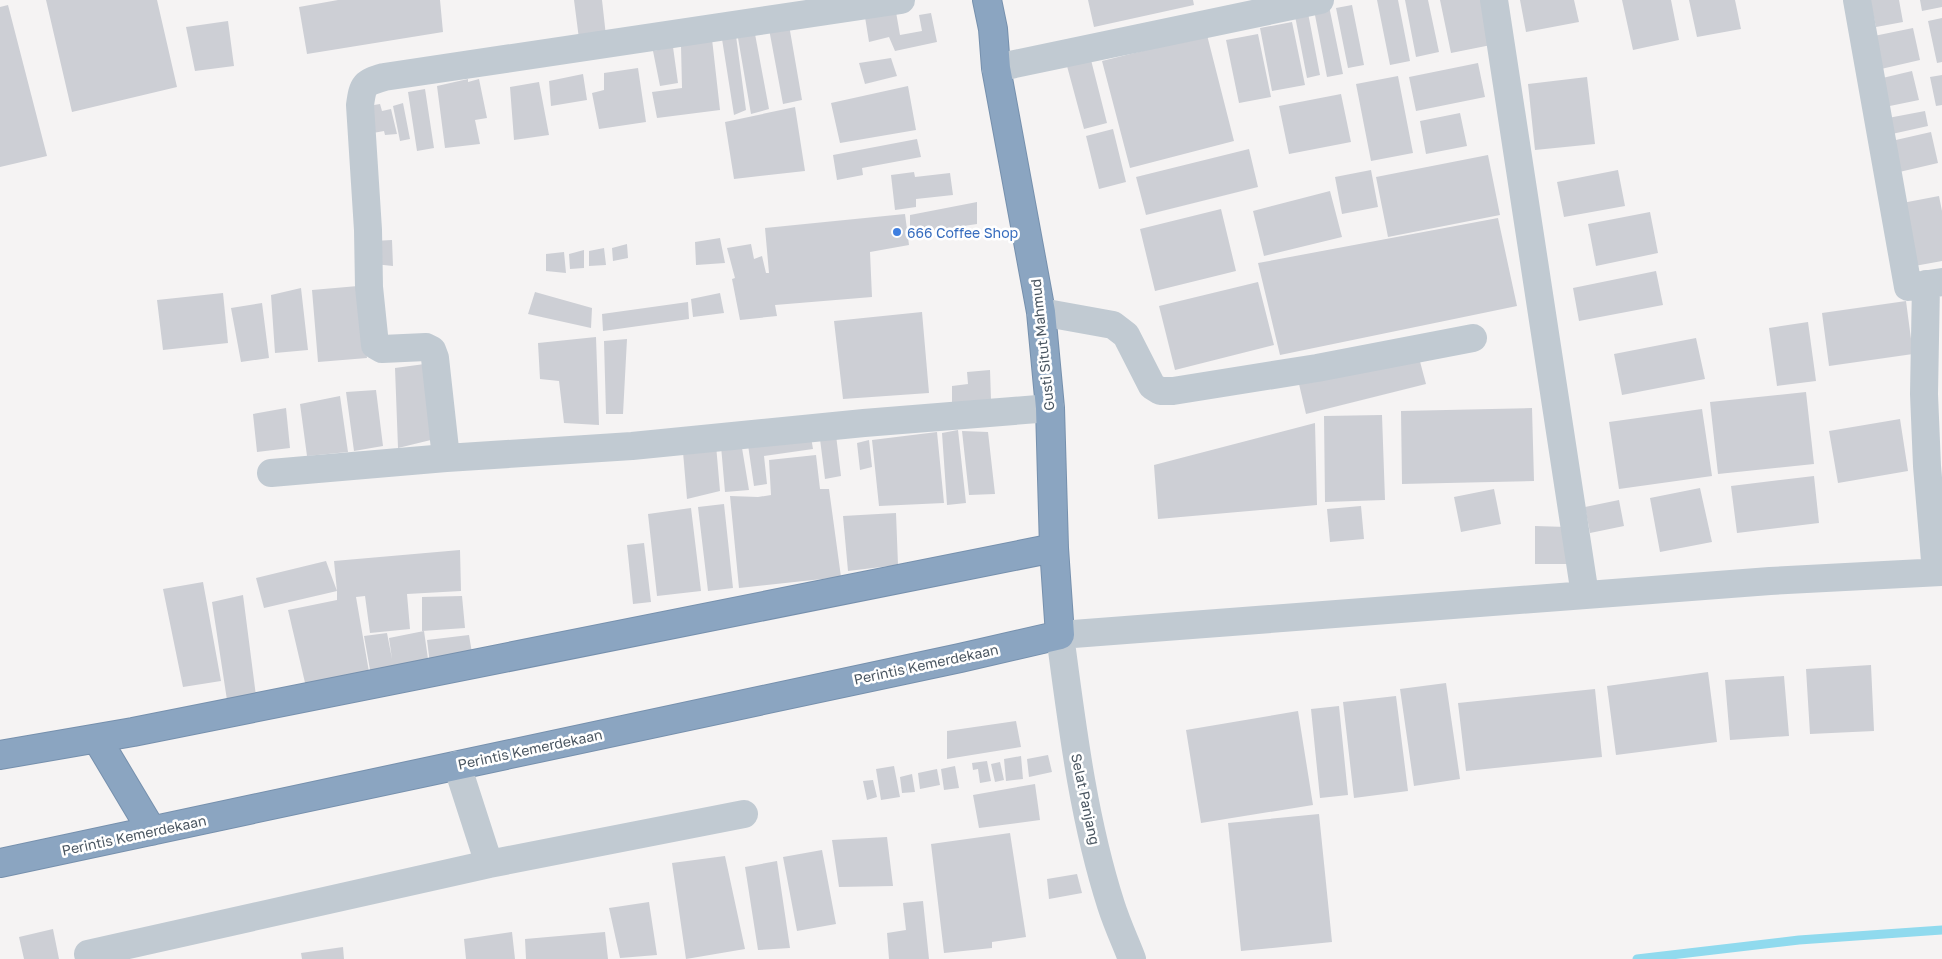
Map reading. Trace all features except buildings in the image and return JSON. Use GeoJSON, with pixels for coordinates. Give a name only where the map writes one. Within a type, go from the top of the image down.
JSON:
{"type":"FeatureCollection","features":[{"type":"Feature","properties":{"kind":"highway","name":"Gusti Situt Mahmud"},"geometry":{"type":"LineString","coordinates":[[987,0],[993,29],[996,68],[1041,312],[1050,408],[1054,548],[1060,634]]}},
{"type":"Feature","properties":{"kind":"highway"},"geometry":{"type":"LineString","coordinates":[[0,755],[97,739],[1054,548]]}},
{"type":"Feature","properties":{"kind":"highway","name":"Perintis Kemerdekaan"},"geometry":{"type":"LineString","coordinates":[[0,863],[950,660],[1060,634]]}},
{"type":"Feature","properties":{"kind":"highway"},"geometry":{"type":"LineString","coordinates":[[97,739],[152,831]]}},
{"type":"Feature","properties":{"kind":"street"},"geometry":{"type":"LineString","coordinates":[[446,458],[435,358],[432,350],[426,347],[382,349],[375,345],[369,287],[368,230],[360,104],[362,87],[368,82],[384,77],[901,0]]}},
{"type":"Feature","properties":{"kind":"street"},"geometry":{"type":"LineString","coordinates":[[996,68],[1320,0]]}},
{"type":"Feature","properties":{"kind":"street"},"geometry":{"type":"LineString","coordinates":[[1494,0],[1585,595]]}},
{"type":"Feature","properties":{"kind":"street"},"geometry":{"type":"LineString","coordinates":[[1060,634],[1770,581],[1939,572],[1927,466],[1924,394],[1934,283],[1908,287],[1857,0]]}},
{"type":"Feature","properties":{"kind":"street"},"geometry":{"type":"LineString","coordinates":[[1041,312],[1113,325],[1126,335],[1152,386],[1160,391],[1173,392],[1317,368],[1473,338]]}},
{"type":"Feature","properties":{"kind":"street"},"geometry":{"type":"LineString","coordinates":[[271,473],[446,458],[632,446],[864,423],[1050,408]]}},
{"type":"Feature","properties":{"kind":"street","name":"Selat Panjang"},"geometry":{"type":"LineString","coordinates":[[1060,634],[1074,746],[1092,832],[1111,906],[1132,959]]}},
{"type":"Feature","properties":{"kind":"street"},"geometry":{"type":"LineString","coordinates":[[458,765],[489,864]]}},
{"type":"Feature","properties":{"kind":"street"},"geometry":{"type":"LineString","coordinates":[[88,954],[489,864],[744,814]]}},
{"type":"Feature","properties":{"kind":"waterway"},"geometry":{"type":"LineString","coordinates":[[1637,959],[1799,940],[1942,930]]}},
{"type":"Feature","properties":{"kind":"place","name":"666 Coffee Shop"},"geometry":{"type":"Point","coordinates":[897,232]}}]}
